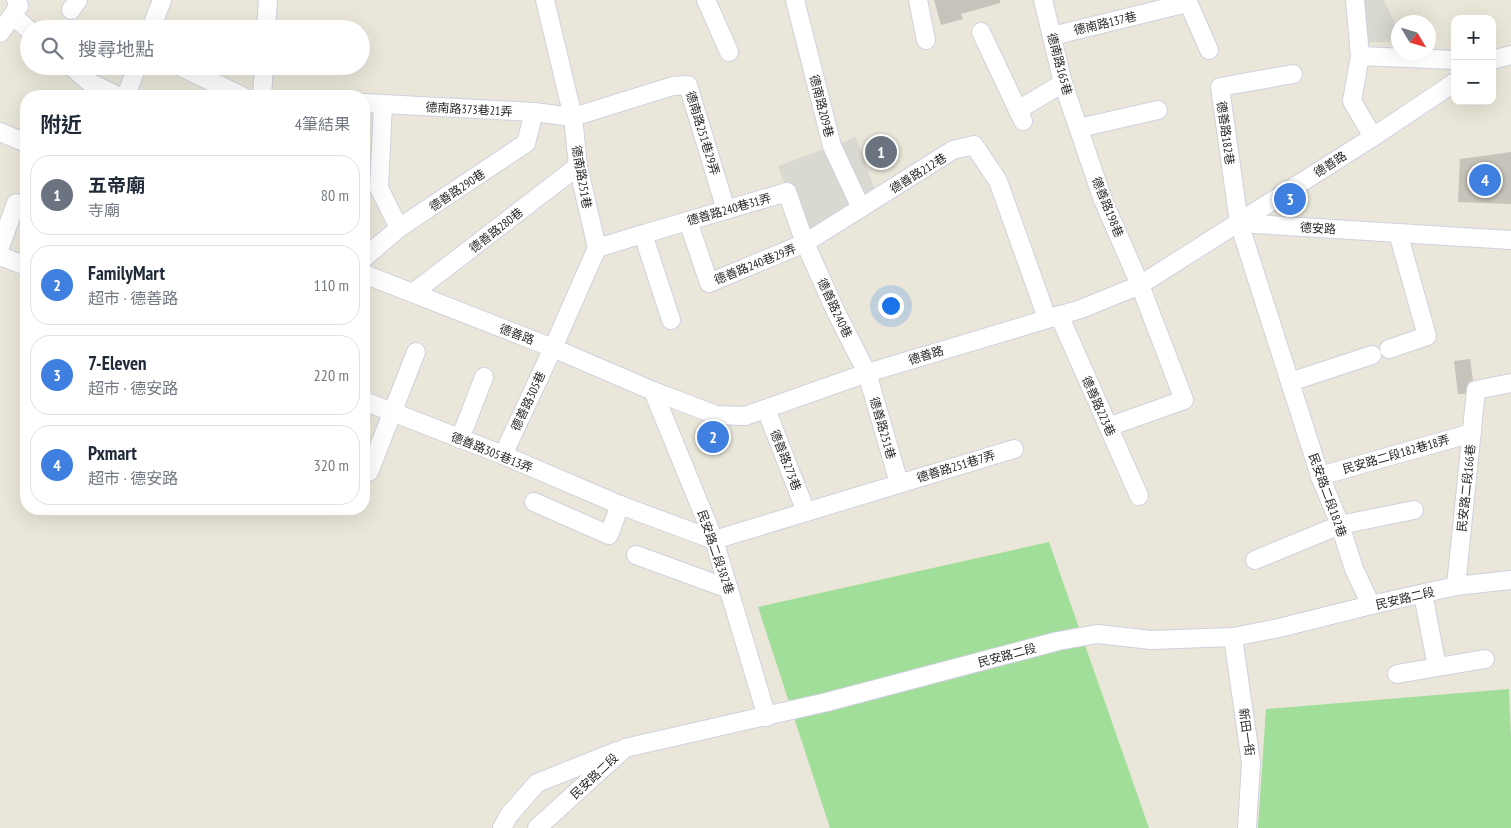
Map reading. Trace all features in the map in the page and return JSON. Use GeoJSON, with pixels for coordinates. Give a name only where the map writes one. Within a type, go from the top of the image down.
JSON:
{"type":"FeatureCollection","features":[{"type":"Feature","properties":{"kind":"street"},"geometry":{"type":"LineString","coordinates":[[154,20],[162,0]]}},
{"type":"Feature","properties":{"kind":"street"},"geometry":{"type":"LineString","coordinates":[[267,20],[268,0]]}},
{"type":"Feature","properties":{"kind":"street","name":"德南路251巷"},"geometry":{"type":"LineString","coordinates":[[545,0],[573,117],[578,166],[596,248]]}},
{"type":"Feature","properties":{"kind":"street"},"geometry":{"type":"LineString","coordinates":[[706,0],[729,52]]}},
{"type":"Feature","properties":{"kind":"street","name":"德南路209巷"},"geometry":{"type":"LineString","coordinates":[[795,0],[832,146],[861,208]]}},
{"type":"Feature","properties":{"kind":"street"},"geometry":{"type":"LineString","coordinates":[[918,0],[926,40]]}},
{"type":"Feature","properties":{"kind":"street","name":"德南路165巷"},"geometry":{"type":"LineString","coordinates":[[1043,0],[1063,83],[1079,128]]}},
{"type":"Feature","properties":{"kind":"street"},"geometry":{"type":"LineString","coordinates":[[1355,0],[1360,56],[1352,101],[1373,137]]}},
{"type":"Feature","properties":{"kind":"street","name":"德南路137巷"},"geometry":{"type":"LineString","coordinates":[[1052,36],[1187,2],[1209,50]]}},
{"type":"Feature","properties":{"kind":"street"},"geometry":{"type":"LineString","coordinates":[[0,34],[14,8],[22,20]]}},
{"type":"Feature","properties":{"kind":"street"},"geometry":{"type":"LineString","coordinates":[[981,32],[1021,115],[1063,83]]}},
{"type":"Feature","properties":{"kind":"street"},"geometry":{"type":"LineString","coordinates":[[1496,59],[1511,55]]}},
{"type":"Feature","properties":{"kind":"street"},"geometry":{"type":"LineString","coordinates":[[1360,56],[1451,60]]}},
{"type":"Feature","properties":{"kind":"street","name":"德善路182巷"},"geometry":{"type":"LineString","coordinates":[[1239,223],[1220,86],[1293,74]]}},
{"type":"Feature","properties":{"kind":"street"},"geometry":{"type":"LineString","coordinates":[[81,75],[89,82],[106,90]]}},
{"type":"Feature","properties":{"kind":"street"},"geometry":{"type":"LineString","coordinates":[[128,90],[134,75]]}},
{"type":"Feature","properties":{"kind":"street"},"geometry":{"type":"LineString","coordinates":[[198,75],[229,90]]}},
{"type":"Feature","properties":{"kind":"street"},"geometry":{"type":"LineString","coordinates":[[262,90],[263,75]]}},
{"type":"Feature","properties":{"kind":"street","name":"德南路251巷29弄"},"geometry":{"type":"LineString","coordinates":[[573,117],[673,86],[688,85],[726,210]]}},
{"type":"Feature","properties":{"kind":"street","name":"德善路"},"geometry":{"type":"LineString","coordinates":[[370,275],[716,415],[745,416],[867,373],[1081,309],[1140,285],[1373,137],[1451,85]]}},
{"type":"Feature","properties":{"kind":"street","name":"德南路373巷21弄"},"geometry":{"type":"LineString","coordinates":[[370,104],[534,112],[573,117]]}},
{"type":"Feature","properties":{"kind":"street"},"geometry":{"type":"LineString","coordinates":[[384,104],[379,188],[399,228]]}},
{"type":"Feature","properties":{"kind":"street"},"geometry":{"type":"LineString","coordinates":[[1079,128],[1158,110]]}},
{"type":"Feature","properties":{"kind":"street","name":"德善路290巷"},"geometry":{"type":"LineString","coordinates":[[370,264],[399,228],[526,143],[534,112]]}},
{"type":"Feature","properties":{"kind":"street","name":"德善路198巷"},"geometry":{"type":"LineString","coordinates":[[1079,128],[1103,200],[1140,285],[1184,400],[1108,427]]}},
{"type":"Feature","properties":{"kind":"street"},"geometry":{"type":"LineString","coordinates":[[0,132],[20,140]]}},
{"type":"Feature","properties":{"kind":"street","name":"德善路212巷"},"geometry":{"type":"LineString","coordinates":[[805,243],[953,150],[974,145],[998,181],[1053,317]]}},
{"type":"Feature","properties":{"kind":"street","name":"德善路280巷"},"geometry":{"type":"LineString","coordinates":[[413,293],[578,166]]}},
{"type":"Feature","properties":{"kind":"street","name":"德善路240巷31弄"},"geometry":{"type":"LineString","coordinates":[[647,233],[787,192],[805,243]]}},
{"type":"Feature","properties":{"kind":"street"},"geometry":{"type":"LineString","coordinates":[[0,247],[16,203]]}},
{"type":"Feature","properties":{"kind":"street","name":"德善路240巷29弄"},"geometry":{"type":"LineString","coordinates":[[688,221],[709,283],[805,243]]}},
{"type":"Feature","properties":{"kind":"street","name":"德安路"},"geometry":{"type":"LineString","coordinates":[[1239,223],[1511,240]]}},
{"type":"Feature","properties":{"kind":"street","name":"民安路二段182巷"},"geometry":{"type":"LineString","coordinates":[[1239,223],[1320,476],[1340,525],[1354,569],[1371,605]]}},
{"type":"Feature","properties":{"kind":"street"},"geometry":{"type":"LineString","coordinates":[[1389,349],[1427,336],[1398,232]]}},
{"type":"Feature","properties":{"kind":"street"},"geometry":{"type":"LineString","coordinates":[[553,348],[596,248],[643,234],[671,320]]}},
{"type":"Feature","properties":{"kind":"street","name":"德善路240巷"},"geometry":{"type":"LineString","coordinates":[[805,243],[835,310],[867,373]]}},
{"type":"Feature","properties":{"kind":"street"},"geometry":{"type":"LineString","coordinates":[[0,256],[20,264]]}},
{"type":"Feature","properties":{"kind":"street","name":"德善路223巷"},"geometry":{"type":"LineString","coordinates":[[1053,317],[1108,427],[1139,496]]}},
{"type":"Feature","properties":{"kind":"street","name":"德善路305巷"},"geometry":{"type":"LineString","coordinates":[[502,455],[553,348]]}},
{"type":"Feature","properties":{"kind":"street"},"geometry":{"type":"LineString","coordinates":[[370,470],[416,352]]}},
{"type":"Feature","properties":{"kind":"street"},"geometry":{"type":"LineString","coordinates":[[1290,382],[1372,355]]}},
{"type":"Feature","properties":{"kind":"street","name":"德善路251巷"},"geometry":{"type":"LineString","coordinates":[[867,373],[899,483]]}},
{"type":"Feature","properties":{"kind":"street"},"geometry":{"type":"LineString","coordinates":[[460,438],[484,377]]}},
{"type":"Feature","properties":{"kind":"street","name":"民安路二段166巷"},"geometry":{"type":"LineString","coordinates":[[1456,586],[1476,390],[1511,383]]}},
{"type":"Feature","properties":{"kind":"street","name":"民安路二段382巷"},"geometry":{"type":"LineString","coordinates":[[653,391],[714,540],[767,717]]}},
{"type":"Feature","properties":{"kind":"street","name":"德善路305巷13弄"},"geometry":{"type":"LineString","coordinates":[[370,403],[502,455],[620,505],[714,540]]}},
{"type":"Feature","properties":{"kind":"street","name":"德善路273巷"},"geometry":{"type":"LineString","coordinates":[[766,409],[806,512]]}},
{"type":"Feature","properties":{"kind":"street","name":"民安路二段182巷18弄"},"geometry":{"type":"LineString","coordinates":[[1320,476],[1472,432]]}},
{"type":"Feature","properties":{"kind":"street","name":"德善路251巷7弄"},"geometry":{"type":"LineString","coordinates":[[714,540],[1014,449]]}},
{"type":"Feature","properties":{"kind":"street"},"geometry":{"type":"LineString","coordinates":[[534,502],[609,535],[620,505]]}},
{"type":"Feature","properties":{"kind":"street"},"geometry":{"type":"LineString","coordinates":[[1255,560],[1340,525],[1414,510]]}},
{"type":"Feature","properties":{"kind":"street"},"geometry":{"type":"LineString","coordinates":[[636,555],[729,590]]}},
{"type":"Feature","properties":{"kind":"street","name":"民安路二段"},"geometry":{"type":"LineString","coordinates":[[537,828],[625,748],[767,717],[1058,641],[1098,634],[1151,640],[1234,637],[1456,586],[1511,580]]}},
{"type":"Feature","properties":{"kind":"street"},"geometry":{"type":"LineString","coordinates":[[1423,594],[1437,667]]}},
{"type":"Feature","properties":{"kind":"street","name":"新田一街"},"geometry":{"type":"LineString","coordinates":[[1234,637],[1251,763],[1247,828]]}},
{"type":"Feature","properties":{"kind":"street"},"geometry":{"type":"LineString","coordinates":[[1397,674],[1485,659]]}},
{"type":"Feature","properties":{"kind":"street"},"geometry":{"type":"LineString","coordinates":[[502,828],[509,815],[538,783],[625,748]]}},
{"type":"Feature","properties":{"kind":"green space"},"geometry":{"type":"Polygon","coordinates":[[[1049,542],[1149,828],[830,828],[758,607],[1049,542]]]}},
{"type":"Feature","properties":{"kind":"green space"},"geometry":{"type":"Polygon","coordinates":[[[1509,689],[1511,828],[1258,828],[1266,709],[1509,689]]]}},
{"type":"Feature","properties":{"kind":"shaded area"},"geometry":{"type":"Polygon","coordinates":[[[1357,0],[1384,0],[1391,15],[1391,41],[1367,43],[1357,0]]]}},
{"type":"Feature","properties":{"kind":"shaded area"},"geometry":{"type":"Polygon","coordinates":[[[856,137],[874,188],[880,196],[805,243],[778,166],[856,137]]]}},
{"type":"Feature","properties":{"kind":"building"},"geometry":{"type":"Polygon","coordinates":[[[934,0],[1000,0],[1000,3],[961,14],[963,19],[941,25],[934,0]]]}},
{"type":"Feature","properties":{"kind":"building"},"geometry":{"type":"Polygon","coordinates":[[[1511,152],[1511,204],[1458,202],[1460,159],[1511,152]]]}},
{"type":"Feature","properties":{"kind":"building"},"geometry":{"type":"Polygon","coordinates":[[[1470,359],[1473,380],[1468,383],[1465,394],[1458,394],[1454,361],[1470,359]]]}},
{"type":"Feature","properties":{"kind":"place","name":"五帝廟"},"geometry":{"type":"Point","coordinates":[881,152]}},
{"type":"Feature","properties":{"kind":"place","name":"Pxmart"},"geometry":{"type":"Point","coordinates":[1485,180]}},
{"type":"Feature","properties":{"kind":"place","name":"7-Eleven"},"geometry":{"type":"Point","coordinates":[1290,199]}},
{"type":"Feature","properties":{"kind":"place","name":"FamilyMart"},"geometry":{"type":"Point","coordinates":[713,437]}}]}
